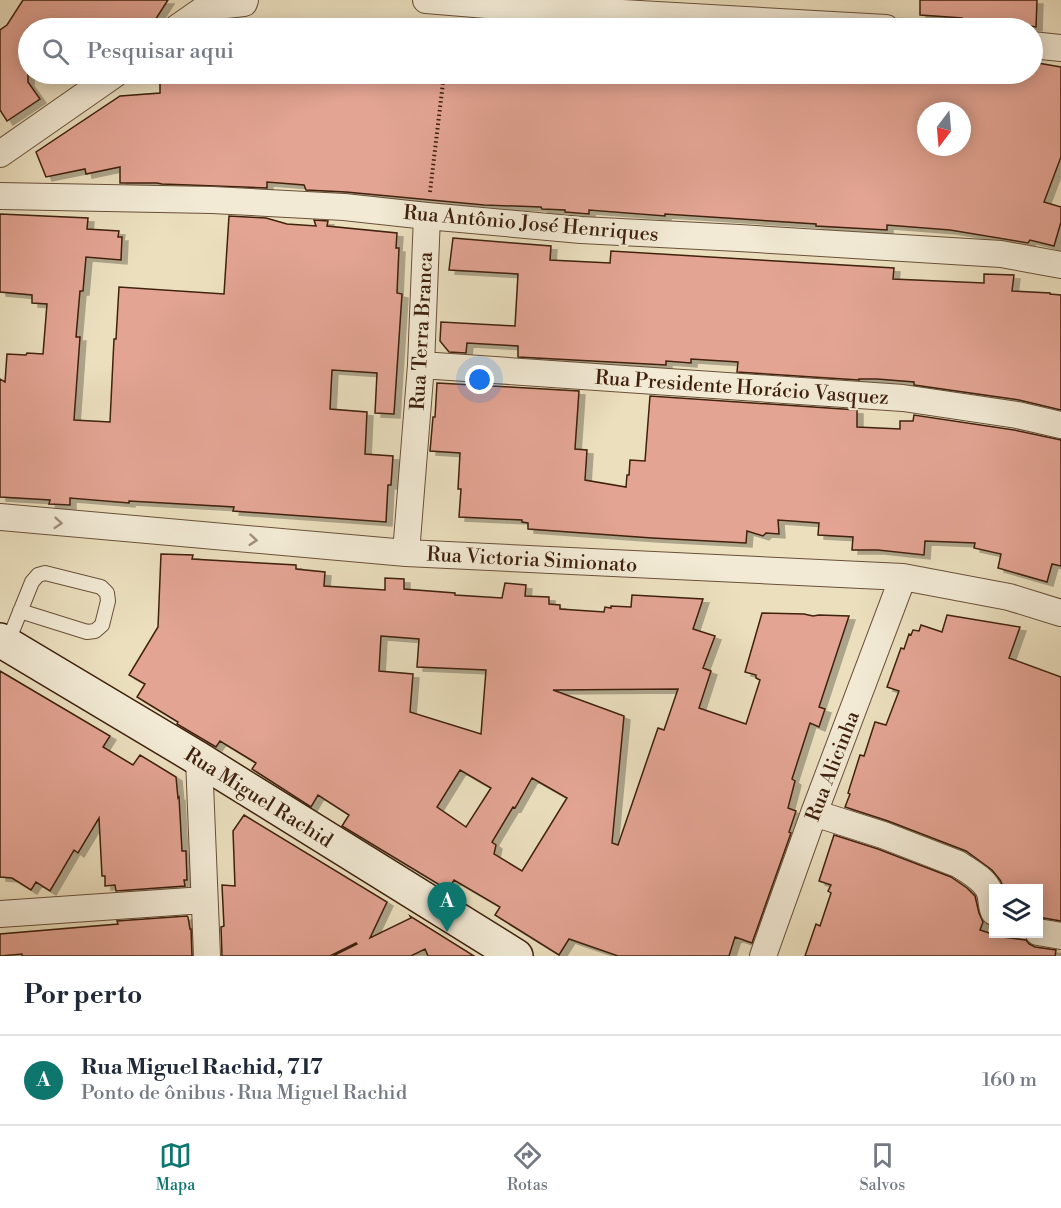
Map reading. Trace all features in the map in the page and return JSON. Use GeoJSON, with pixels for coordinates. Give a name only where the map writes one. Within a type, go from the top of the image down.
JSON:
{"type":"FeatureCollection","features":[{"type":"Feature","properties":{"kind":"main road","name":"Rua Miguel Rachid"},"geometry":{"type":"LineString","coordinates":[[4,642],[200,759],[516,956]]}},
{"type":"Feature","properties":{"kind":"street"},"geometry":{"type":"LineString","coordinates":[[186,18],[200,3],[244,3],[245,0]]}},
{"type":"Feature","properties":{"kind":"street"},"geometry":{"type":"LineString","coordinates":[[426,0],[728,18]]}},
{"type":"Feature","properties":{"kind":"street"},"geometry":{"type":"LineString","coordinates":[[1043,46],[1061,48]]}},
{"type":"Feature","properties":{"kind":"street"},"geometry":{"type":"LineString","coordinates":[[0,154],[101,84]]}},
{"type":"Feature","properties":{"kind":"street","name":"Rua Antônio José Henriques"},"geometry":{"type":"LineString","coordinates":[[0,196],[223,200],[344,207],[581,230],[1001,254],[1061,265]]}},
{"type":"Feature","properties":{"kind":"street","name":"Rua Terra Branca"},"geometry":{"type":"LineString","coordinates":[[406,554],[421,365],[427,216]]}},
{"type":"Feature","properties":{"kind":"street","name":"Rua Presidente Horácio Vasquez"},"geometry":{"type":"LineString","coordinates":[[421,365],[903,398],[1017,415],[1061,425]]}},
{"type":"Feature","properties":{"kind":"street","name":"Rua Victoria Simionato"},"geometry":{"type":"LineString","coordinates":[[0,518],[406,554],[903,577],[1009,597],[1061,613]]}},
{"type":"Feature","properties":{"kind":"street","name":"Rua Alicinha"},"geometry":{"type":"LineString","coordinates":[[763,956],[903,577]]}},
{"type":"Feature","properties":{"kind":"street"},"geometry":{"type":"LineString","coordinates":[[200,759],[207,956]]}},
{"type":"Feature","properties":{"kind":"street"},"geometry":{"type":"LineString","coordinates":[[814,813],[884,835],[958,864],[985,884],[989,895]]}},
{"type":"Feature","properties":{"kind":"street"},"geometry":{"type":"LineString","coordinates":[[0,914],[204,900]]}},
{"type":"Feature","properties":{"kind":"street"},"geometry":{"type":"LineString","coordinates":[[1043,933],[1061,936]]}},
{"type":"Feature","properties":{"kind":"lane"},"geometry":{"type":"LineString","coordinates":[[4,642],[32,582],[38,575],[45,573],[101,587],[107,593],[108,601],[102,625],[96,631],[87,632],[20,611]]}},
{"type":"Feature","properties":{"kind":"path"},"geometry":{"type":"LineString","coordinates":[[427,216],[443,84]]}},
{"type":"Feature","properties":{"kind":"building"},"geometry":{"type":"Polygon","coordinates":[[[23,0],[168,0],[156,18],[18,18],[18,84],[29,84],[40,99],[7,121],[0,110],[0,30],[7,25],[23,0]]]}},
{"type":"Feature","properties":{"kind":"building"},"geometry":{"type":"Polygon","coordinates":[[[920,0],[1037,0],[1036,18],[962,18],[920,15],[920,0]]]}},
{"type":"Feature","properties":{"kind":"building"},"geometry":{"type":"Polygon","coordinates":[[[1043,64],[1061,67],[1061,157],[1044,202],[1061,207],[1061,222],[1054,246],[1030,240],[1028,243],[950,230],[887,225],[887,230],[589,210],[589,214],[542,209],[541,207],[484,205],[306,190],[304,185],[267,182],[267,188],[120,183],[120,167],[86,174],[85,169],[46,177],[36,152],[120,96],[160,93],[160,84],[1043,84],[1043,64]]]}},
{"type":"Feature","properties":{"kind":"building"},"geometry":{"type":"Polygon","coordinates":[[[0,214],[88,218],[87,229],[119,231],[118,237],[122,237],[121,260],[86,257],[76,337],[80,337],[74,420],[110,422],[119,287],[224,294],[229,216],[266,218],[287,224],[316,226],[314,220],[328,221],[327,226],[397,233],[396,248],[399,248],[397,293],[402,294],[394,414],[375,413],[377,373],[332,370],[330,409],[367,412],[365,454],[393,456],[391,485],[388,485],[386,522],[233,511],[234,507],[70,498],[70,505],[49,504],[50,500],[0,497],[0,379],[5,382],[7,354],[43,354],[47,304],[32,303],[32,295],[0,292],[0,214]]]}},
{"type":"Feature","properties":{"kind":"building"},"geometry":{"type":"Polygon","coordinates":[[[453,238],[551,246],[550,260],[610,263],[611,251],[894,268],[893,279],[984,283],[984,274],[1014,275],[1012,291],[1061,295],[1061,410],[1019,400],[914,385],[914,382],[737,372],[738,362],[691,359],[691,363],[666,361],[666,365],[518,357],[518,346],[467,343],[466,353],[449,352],[440,341],[441,322],[515,326],[518,274],[449,270],[453,238]]]}},
{"type":"Feature","properties":{"kind":"building"},"geometry":{"type":"Polygon","coordinates":[[[437,383],[579,391],[575,449],[587,450],[585,480],[626,487],[630,460],[645,461],[650,396],[857,410],[857,427],[900,429],[900,421],[913,421],[914,415],[1014,430],[1061,440],[1061,566],[1052,564],[1047,582],[998,568],[1001,554],[974,548],[975,543],[925,541],[924,555],[878,550],[852,550],[853,537],[818,535],[819,523],[778,520],[779,534],[766,533],[763,536],[747,531],[746,543],[528,529],[528,523],[522,520],[459,517],[460,453],[430,451],[437,383]]]}},
{"type":"Feature","properties":{"kind":"building"},"geometry":{"type":"Polygon","coordinates":[[[161,554],[193,555],[192,559],[296,565],[296,569],[325,572],[324,586],[385,590],[385,578],[404,579],[404,589],[502,598],[505,583],[526,585],[525,596],[549,597],[549,604],[560,605],[560,609],[604,612],[605,607],[631,607],[632,595],[703,599],[693,629],[715,636],[703,668],[711,671],[699,708],[746,724],[760,680],[756,678],[756,675],[745,672],[762,613],[849,616],[819,707],[825,709],[819,727],[810,723],[792,779],[795,781],[788,808],[796,811],[789,832],[791,833],[752,943],[735,937],[729,956],[618,956],[569,939],[559,955],[495,915],[500,907],[454,880],[448,890],[342,826],[349,815],[318,795],[311,807],[252,769],[256,763],[220,741],[216,747],[137,697],[145,684],[129,675],[158,627],[161,554]],[[381,636],[379,671],[413,674],[410,712],[481,734],[486,670],[417,667],[419,639],[381,636]],[[678,689],[553,690],[624,716],[612,843],[618,845],[658,728],[664,730],[678,689]],[[460,770],[437,807],[466,827],[491,788],[460,770]],[[532,778],[515,808],[513,807],[492,842],[496,845],[494,854],[522,871],[567,798],[532,778]]]}},
{"type":"Feature","properties":{"kind":"building"},"geometry":{"type":"Polygon","coordinates":[[[947,615],[1020,627],[1009,658],[1061,677],[1061,921],[1043,918],[1043,884],[1002,884],[992,870],[966,851],[845,807],[860,755],[864,756],[875,722],[886,725],[899,691],[887,687],[901,648],[904,649],[909,634],[911,635],[913,630],[919,631],[921,625],[942,632],[947,615]]]}},
{"type":"Feature","properties":{"kind":"building"},"geometry":{"type":"Polygon","coordinates":[[[0,671],[110,736],[103,747],[133,765],[140,755],[176,777],[182,851],[186,851],[187,880],[184,880],[185,886],[116,891],[115,885],[105,886],[105,876],[102,876],[99,818],[78,853],[74,850],[50,891],[36,882],[31,890],[12,878],[0,877],[0,671]]]}},
{"type":"Feature","properties":{"kind":"building"},"geometry":{"type":"Polygon","coordinates":[[[244,815],[387,902],[370,938],[411,918],[410,916],[474,956],[428,956],[425,949],[411,956],[333,956],[356,943],[330,956],[222,956],[221,927],[224,926],[222,885],[235,886],[233,831],[244,815]]]}},
{"type":"Feature","properties":{"kind":"building"},"geometry":{"type":"Polygon","coordinates":[[[834,835],[951,877],[975,896],[983,922],[980,930],[989,933],[989,938],[1026,940],[1035,947],[1056,950],[1055,956],[805,956],[816,924],[820,926],[831,893],[828,891],[831,885],[819,881],[834,835]]]}},
{"type":"Feature","properties":{"kind":"building"},"geometry":{"type":"Polygon","coordinates":[[[187,916],[191,929],[192,956],[22,956],[22,954],[0,956],[0,934],[187,916]]]}},
{"type":"Feature","properties":{"kind":"place","name":"Rua Miguel Rachid, 717"},"geometry":{"type":"Point","coordinates":[447,932]}}]}
